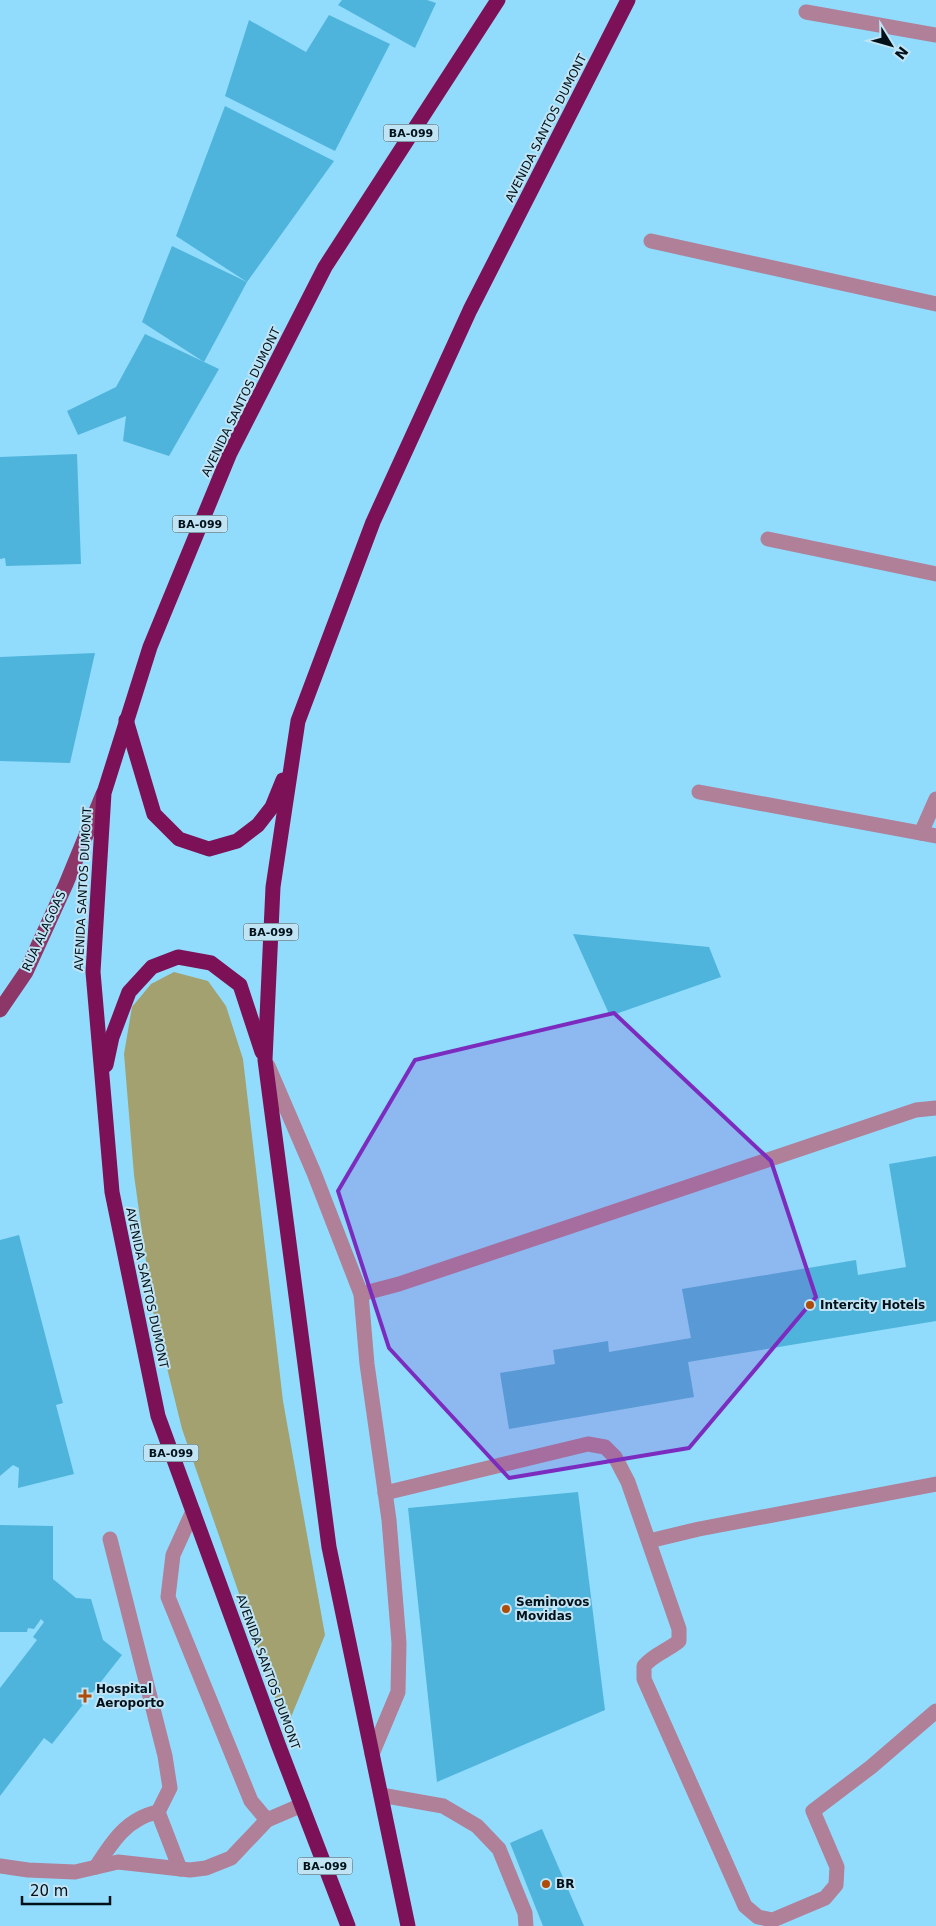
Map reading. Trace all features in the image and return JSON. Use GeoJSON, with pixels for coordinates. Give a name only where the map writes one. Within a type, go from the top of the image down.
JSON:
{"type":"FeatureCollection","features":[{"type":"Feature","properties":{"kind":"highway","name":"AVENIDA SANTOS DUMONT"},"geometry":{"type":"LineString","coordinates":[[348,1926],[156,1407],[112,1192],[93,972],[104,793],[150,647],[230,453],[320,276],[498,0]]}},
{"type":"Feature","properties":{"kind":"highway","name":"AVENIDA SANTOS DUMONT"},"geometry":{"type":"LineString","coordinates":[[408,1926],[329,1547],[265,1060],[273,887],[298,721],[373,522],[470,310],[628,0]]}},
{"type":"Feature","properties":{"kind":"highway"},"geometry":{"type":"LineString","coordinates":[[126,719],[154,814],[179,839],[209,849],[237,841],[258,825],[272,807],[283,779],[298,721]]}},
{"type":"Feature","properties":{"kind":"highway"},"geometry":{"type":"LineString","coordinates":[[103,1084],[112,1037],[129,992],[152,967],[178,957],[211,963],[240,985],[265,1060]]}},
{"type":"Feature","properties":{"kind":"main road","name":"RUA ALAGOAS"},"geometry":{"type":"LineString","coordinates":[[0,1010],[26,972],[66,884],[104,793]]}},
{"type":"Feature","properties":{"kind":"street"},"geometry":{"type":"LineString","coordinates":[[806,12],[936,35]]}},
{"type":"Feature","properties":{"kind":"street"},"geometry":{"type":"LineString","coordinates":[[651,241],[936,304]]}},
{"type":"Feature","properties":{"kind":"street"},"geometry":{"type":"LineString","coordinates":[[768,539],[936,574]]}},
{"type":"Feature","properties":{"kind":"street"},"geometry":{"type":"LineString","coordinates":[[700,792],[929,835],[936,799]]}},
{"type":"Feature","properties":{"kind":"street"},"geometry":{"type":"LineString","coordinates":[[265,1060],[314,1173],[361,1294],[367,1364],[385,1493],[399,1643],[398,1692],[372,1754]]}},
{"type":"Feature","properties":{"kind":"street"},"geometry":{"type":"LineString","coordinates":[[361,1294],[398,1284],[916,1110],[936,1108]]}},
{"type":"Feature","properties":{"kind":"street"},"geometry":{"type":"LineString","coordinates":[[385,1493],[588,1444],[605,1447],[615,1457],[628,1482],[679,1629],[679,1641],[670,1648],[652,1656],[644,1666],[644,1679],[746,1906],[758,1917],[772,1920],[825,1898],[836,1885],[836,1867],[813,1811],[871,1767],[936,1711]]}},
{"type":"Feature","properties":{"kind":"street"},"geometry":{"type":"LineString","coordinates":[[649,1541],[699,1529],[936,1484]]}},
{"type":"Feature","properties":{"kind":"street"},"geometry":{"type":"LineString","coordinates":[[193,1511],[172,1554],[168,1597],[251,1801],[267,1820]]}},
{"type":"Feature","properties":{"kind":"street"},"geometry":{"type":"LineString","coordinates":[[110,1539],[165,1756],[170,1788],[158,1812],[180,1869]]}},
{"type":"Feature","properties":{"kind":"street"},"geometry":{"type":"LineString","coordinates":[[381,1795],[443,1806],[477,1826],[499,1849],[525,1913],[526,1926]]}},
{"type":"Feature","properties":{"kind":"street"},"geometry":{"type":"LineString","coordinates":[[0,1866],[28,1870],[75,1872],[118,1862],[180,1869],[206,1868],[231,1858],[267,1820],[302,1805]]}},
{"type":"Feature","properties":{"kind":"street"},"geometry":{"type":"LineString","coordinates":[[96,1867],[118,1834],[145,1814],[158,1812]]}},
{"type":"Feature","properties":{"kind":"highlighted area"},"geometry":{"type":"Polygon","coordinates":[[[614,1013],[771,1161],[816,1297],[689,1448],[509,1478],[389,1348],[338,1191],[415,1060],[614,1013]]]}},
{"type":"Feature","properties":{"kind":"shaded area"},"geometry":{"type":"Polygon","coordinates":[[[174,972],[208,981],[226,1006],[243,1059],[283,1401],[325,1635],[286,1729],[182,1429],[153,1311],[134,1175],[124,1054],[132,1007],[151,984],[174,972]]]}},
{"type":"Feature","properties":{"kind":"building"},"geometry":{"type":"Polygon","coordinates":[[[342,0],[427,0],[436,3],[415,48],[338,5],[342,0]]]}},
{"type":"Feature","properties":{"kind":"building"},"geometry":{"type":"Polygon","coordinates":[[[329,15],[390,44],[335,151],[225,96],[249,20],[306,52],[329,15]]]}},
{"type":"Feature","properties":{"kind":"building"},"geometry":{"type":"Polygon","coordinates":[[[225,106],[334,161],[247,282],[176,236],[225,106]]]}},
{"type":"Feature","properties":{"kind":"building"},"geometry":{"type":"Polygon","coordinates":[[[172,246],[247,282],[204,362],[142,322],[172,246]]]}},
{"type":"Feature","properties":{"kind":"building"},"geometry":{"type":"Polygon","coordinates":[[[145,334],[219,369],[169,456],[123,441],[126,416],[78,435],[67,411],[116,387],[145,334]]]}},
{"type":"Feature","properties":{"kind":"building"},"geometry":{"type":"Polygon","coordinates":[[[77,454],[81,564],[6,566],[5,558],[0,559],[0,457],[77,454]]]}},
{"type":"Feature","properties":{"kind":"building"},"geometry":{"type":"Polygon","coordinates":[[[95,653],[70,763],[0,761],[0,657],[95,653]]]}},
{"type":"Feature","properties":{"kind":"building"},"geometry":{"type":"Polygon","coordinates":[[[573,934],[709,947],[721,977],[610,1016],[573,934]]]}},
{"type":"Feature","properties":{"kind":"building","name":"Intercity Hotels"},"geometry":{"type":"Polygon","coordinates":[[[936,1156],[936,1321],[688,1362],[694,1397],[509,1429],[500,1373],[555,1364],[553,1350],[608,1341],[609,1352],[691,1338],[682,1289],[856,1260],[858,1275],[906,1267],[889,1164],[936,1156]]]}},
{"type":"Feature","properties":{"kind":"building"},"geometry":{"type":"Polygon","coordinates":[[[19,1235],[63,1403],[56,1405],[74,1474],[18,1488],[19,1468],[13,1465],[0,1476],[0,1240],[19,1235]]]}},
{"type":"Feature","properties":{"kind":"building","name":"Seminovos Movidas"},"geometry":{"type":"Polygon","coordinates":[[[578,1492],[605,1710],[437,1782],[408,1508],[578,1492]]]}},
{"type":"Feature","properties":{"kind":"building"},"geometry":{"type":"Polygon","coordinates":[[[0,1525],[53,1526],[53,1579],[76,1598],[91,1599],[103,1640],[122,1655],[52,1744],[44,1738],[0,1796],[0,1688],[37,1640],[33,1637],[44,1622],[41,1619],[34,1629],[28,1628],[27,1632],[0,1632],[0,1525]]]}},
{"type":"Feature","properties":{"kind":"building","name":"BR"},"geometry":{"type":"Polygon","coordinates":[[[542,1829],[584,1926],[543,1926],[510,1843],[542,1829]]]}},
{"type":"Feature","properties":{"kind":"place","name":"Intercity Hotels"},"geometry":{"type":"Point","coordinates":[810,1305]}},
{"type":"Feature","properties":{"kind":"place","name":"Seminovos Movidas"},"geometry":{"type":"Point","coordinates":[506,1609]}},
{"type":"Feature","properties":{"kind":"place","name":"Hospital Aeroporto"},"geometry":{"type":"Point","coordinates":[85,1696]}},
{"type":"Feature","properties":{"kind":"place","name":"BR"},"geometry":{"type":"Point","coordinates":[546,1884]}}]}
